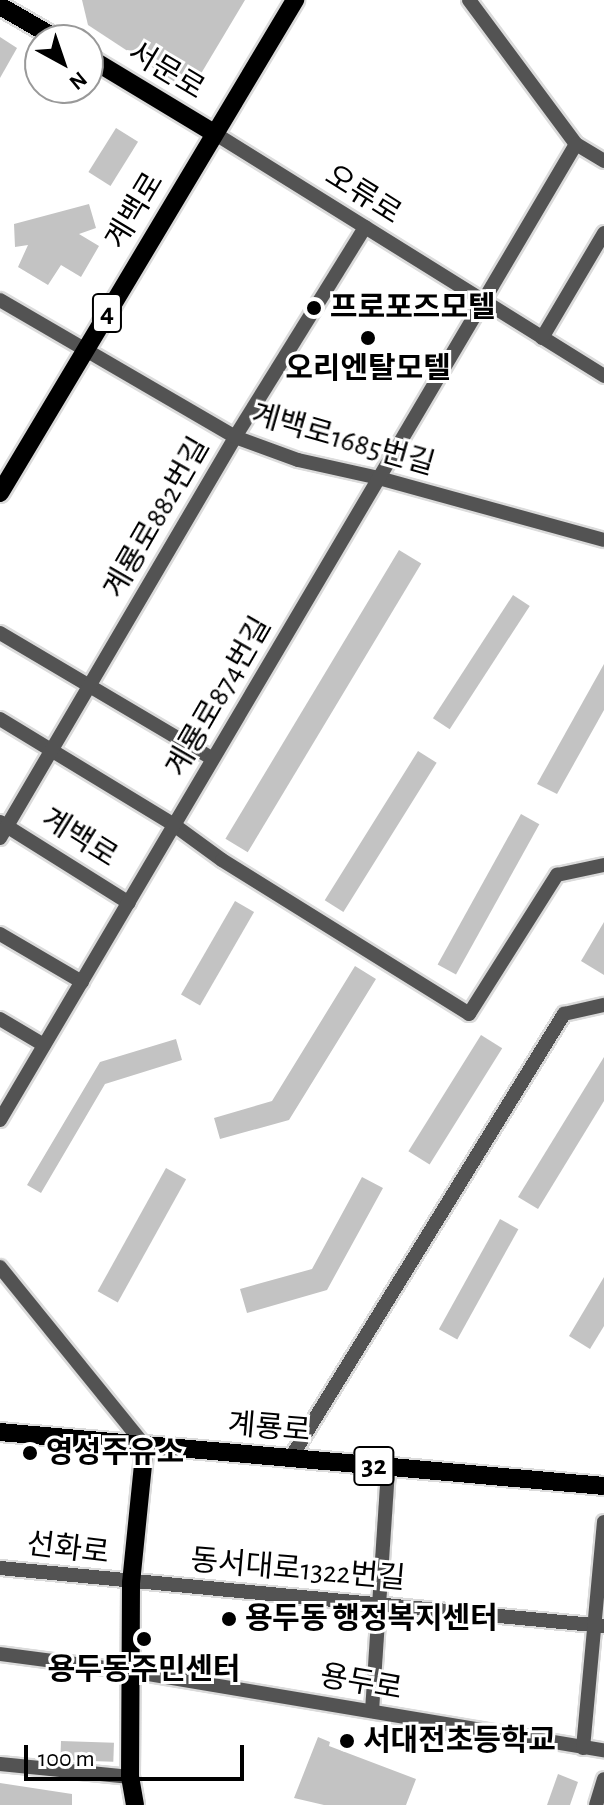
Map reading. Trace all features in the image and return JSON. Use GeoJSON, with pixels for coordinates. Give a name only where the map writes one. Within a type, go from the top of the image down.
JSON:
{"type":"FeatureCollection","features":[{"type":"Feature","properties":{"kind":"main road","name":"계백로"},"geometry":{"type":"LineString","coordinates":[[0,493],[295,0]]}},
{"type":"Feature","properties":{"kind":"main road"},"geometry":{"type":"LineString","coordinates":[[0,6],[31,24]]}},
{"type":"Feature","properties":{"kind":"main road","name":"서문로"},"geometry":{"type":"LineString","coordinates":[[104,67],[214,133]]}},
{"type":"Feature","properties":{"kind":"main road","name":"계룡로"},"geometry":{"type":"LineString","coordinates":[[0,1432],[604,1486]]}},
{"type":"Feature","properties":{"kind":"main road"},"geometry":{"type":"LineString","coordinates":[[135,1805],[130,1777],[131,1583],[145,1446]]}},
{"type":"Feature","properties":{"kind":"street"},"geometry":{"type":"LineString","coordinates":[[469,0],[576,144],[604,161]]}},
{"type":"Feature","properties":{"kind":"street","name":"오류로"},"geometry":{"type":"LineString","coordinates":[[214,133],[604,376]]}},
{"type":"Feature","properties":{"kind":"street"},"geometry":{"type":"LineString","coordinates":[[485,302],[576,144]]}},
{"type":"Feature","properties":{"kind":"street","name":"계룡로882번길"},"geometry":{"type":"LineString","coordinates":[[2,829],[235,437],[365,227]]}},
{"type":"Feature","properties":{"kind":"street"},"geometry":{"type":"LineString","coordinates":[[542,338],[604,233]]}},
{"type":"Feature","properties":{"kind":"street","name":"계백로1685번길"},"geometry":{"type":"LineString","coordinates":[[0,300],[87,347],[235,437],[298,460],[379,478],[604,540]]}},
{"type":"Feature","properties":{"kind":"street","name":"계룡로874번길"},"geometry":{"type":"LineString","coordinates":[[0,1120],[485,302]]}},
{"type":"Feature","properties":{"kind":"street"},"geometry":{"type":"LineString","coordinates":[[0,633],[213,759]]}},
{"type":"Feature","properties":{"kind":"street","name":"계백로"},"geometry":{"type":"LineString","coordinates":[[0,719],[174,825],[222,860],[469,1014],[557,875],[604,865]]}},
{"type":"Feature","properties":{"kind":"street","name":"계백로"},"geometry":{"type":"LineString","coordinates":[[2,829],[129,903]]}},
{"type":"Feature","properties":{"kind":"street"},"geometry":{"type":"LineString","coordinates":[[0,934],[82,982]]}},
{"type":"Feature","properties":{"kind":"street"},"geometry":{"type":"LineString","coordinates":[[290,1459],[564,1014],[604,1005]]}},
{"type":"Feature","properties":{"kind":"street"},"geometry":{"type":"LineString","coordinates":[[0,1019],[44,1045]]}},
{"type":"Feature","properties":{"kind":"street"},"geometry":{"type":"LineString","coordinates":[[0,1267],[145,1446]]}},
{"type":"Feature","properties":{"kind":"street"},"geometry":{"type":"LineString","coordinates":[[372,1711],[388,1467]]}},
{"type":"Feature","properties":{"kind":"street"},"geometry":{"type":"LineString","coordinates":[[583,1748],[599,1626],[604,1522]]}},
{"type":"Feature","properties":{"kind":"street","name":"선화로"},"geometry":{"type":"LineString","coordinates":[[0,1568],[131,1583]]}},
{"type":"Feature","properties":{"kind":"street","name":"동서대로1322번길"},"geometry":{"type":"LineString","coordinates":[[131,1583],[380,1602],[599,1626]]}},
{"type":"Feature","properties":{"kind":"street","name":"용두로"},"geometry":{"type":"LineString","coordinates":[[0,1654],[130,1671],[604,1750]]}},
{"type":"Feature","properties":{"kind":"street"},"geometry":{"type":"LineString","coordinates":[[0,1764],[130,1777]]}},
{"type":"Feature","properties":{"kind":"street"},"geometry":{"type":"LineString","coordinates":[[596,1805],[604,1779]]}},
{"type":"Feature","properties":{"kind":"building"},"geometry":{"type":"Polygon","coordinates":[[[82,0],[245,0],[190,92],[104,36],[104,24],[88,24],[82,0]]]}},
{"type":"Feature","properties":{"kind":"building"},"geometry":{"type":"Polygon","coordinates":[[[0,37],[17,48],[0,78],[0,37]]]}},
{"type":"Feature","properties":{"kind":"building"},"geometry":{"type":"Polygon","coordinates":[[[116,128],[138,142],[110,186],[88,172],[116,128]]]}},
{"type":"Feature","properties":{"kind":"building"},"geometry":{"type":"Polygon","coordinates":[[[89,204],[96,228],[79,234],[99,246],[81,277],[61,265],[48,285],[18,267],[28,245],[15,247],[14,224],[89,204]]]}},
{"type":"Feature","properties":{"kind":"building"},"geometry":{"type":"Polygon","coordinates":[[[399,550],[421,563],[248,852],[225,839],[399,550]]]}},
{"type":"Feature","properties":{"kind":"building"},"geometry":{"type":"Polygon","coordinates":[[[513,595],[530,606],[450,729],[433,718],[513,595]]]}},
{"type":"Feature","properties":{"kind":"building"},"geometry":{"type":"Polygon","coordinates":[[[604,664],[604,710],[557,794],[537,784],[604,664]]]}},
{"type":"Feature","properties":{"kind":"building"},"geometry":{"type":"Polygon","coordinates":[[[418,751],[437,763],[343,912],[325,900],[418,751]]]}},
{"type":"Feature","properties":{"kind":"building"},"geometry":{"type":"Polygon","coordinates":[[[521,814],[539,824],[456,975],[438,964],[521,814]]]}},
{"type":"Feature","properties":{"kind":"building"},"geometry":{"type":"Polygon","coordinates":[[[235,901],[254,912],[200,1006],[181,995],[235,901]]]}},
{"type":"Feature","properties":{"kind":"building"},"geometry":{"type":"Polygon","coordinates":[[[604,922],[604,975],[581,961],[604,922]]]}},
{"type":"Feature","properties":{"kind":"building"},"geometry":{"type":"Polygon","coordinates":[[[355,966],[376,979],[289,1120],[220,1139],[214,1118],[272,1101],[355,966]]]}},
{"type":"Feature","properties":{"kind":"building"},"geometry":{"type":"Polygon","coordinates":[[[481,1035],[502,1048],[430,1164],[408,1151],[481,1035]]]}},
{"type":"Feature","properties":{"kind":"building"},"geometry":{"type":"Polygon","coordinates":[[[176,1039],[182,1060],[105,1084],[41,1193],[27,1185],[100,1062],[176,1039]]]}},
{"type":"Feature","properties":{"kind":"building"},"geometry":{"type":"Polygon","coordinates":[[[604,1057],[604,1101],[538,1209],[518,1197],[604,1057]]]}},
{"type":"Feature","properties":{"kind":"building"},"geometry":{"type":"Polygon","coordinates":[[[166,1168],[186,1179],[118,1302],[98,1291],[166,1168]]]}},
{"type":"Feature","properties":{"kind":"building"},"geometry":{"type":"Polygon","coordinates":[[[362,1177],[383,1188],[327,1290],[247,1313],[240,1289],[312,1269],[362,1177]]]}},
{"type":"Feature","properties":{"kind":"building"},"geometry":{"type":"Polygon","coordinates":[[[500,1219],[518,1229],[457,1339],[439,1329],[500,1219]]]}},
{"type":"Feature","properties":{"kind":"building"},"geometry":{"type":"Polygon","coordinates":[[[604,1277],[604,1326],[590,1349],[569,1336],[604,1277]]]}},
{"type":"Feature","properties":{"kind":"building"},"geometry":{"type":"Polygon","coordinates":[[[318,1737],[330,1742],[329,1746],[416,1779],[406,1805],[324,1805],[294,1798],[318,1737]]]}},
{"type":"Feature","properties":{"kind":"building"},"geometry":{"type":"Polygon","coordinates":[[[61,1741],[114,1743],[113,1762],[60,1760],[61,1741]]]}},
{"type":"Feature","properties":{"kind":"building"},"geometry":{"type":"Polygon","coordinates":[[[558,1774],[578,1782],[570,1805],[547,1805],[558,1774]]]}},
{"type":"Feature","properties":{"kind":"building"},"geometry":{"type":"Polygon","coordinates":[[[0,1783],[72,1794],[72,1805],[0,1805],[0,1783]]]}},
{"type":"Feature","properties":{"kind":"place","name":"프로포즈모텔"},"geometry":{"type":"Point","coordinates":[314,308]}},
{"type":"Feature","properties":{"kind":"place","name":"오리엔탈모텔"},"geometry":{"type":"Point","coordinates":[368,338]}},
{"type":"Feature","properties":{"kind":"place","name":"영성주유소"},"geometry":{"type":"Point","coordinates":[30,1453]}},
{"type":"Feature","properties":{"kind":"place","name":"용두동 행정복지센터"},"geometry":{"type":"Point","coordinates":[229,1619]}},
{"type":"Feature","properties":{"kind":"place","name":"용두동주민센터"},"geometry":{"type":"Point","coordinates":[144,1639]}},
{"type":"Feature","properties":{"kind":"place","name":"서대전초등학교"},"geometry":{"type":"Point","coordinates":[347,1741]}}]}
